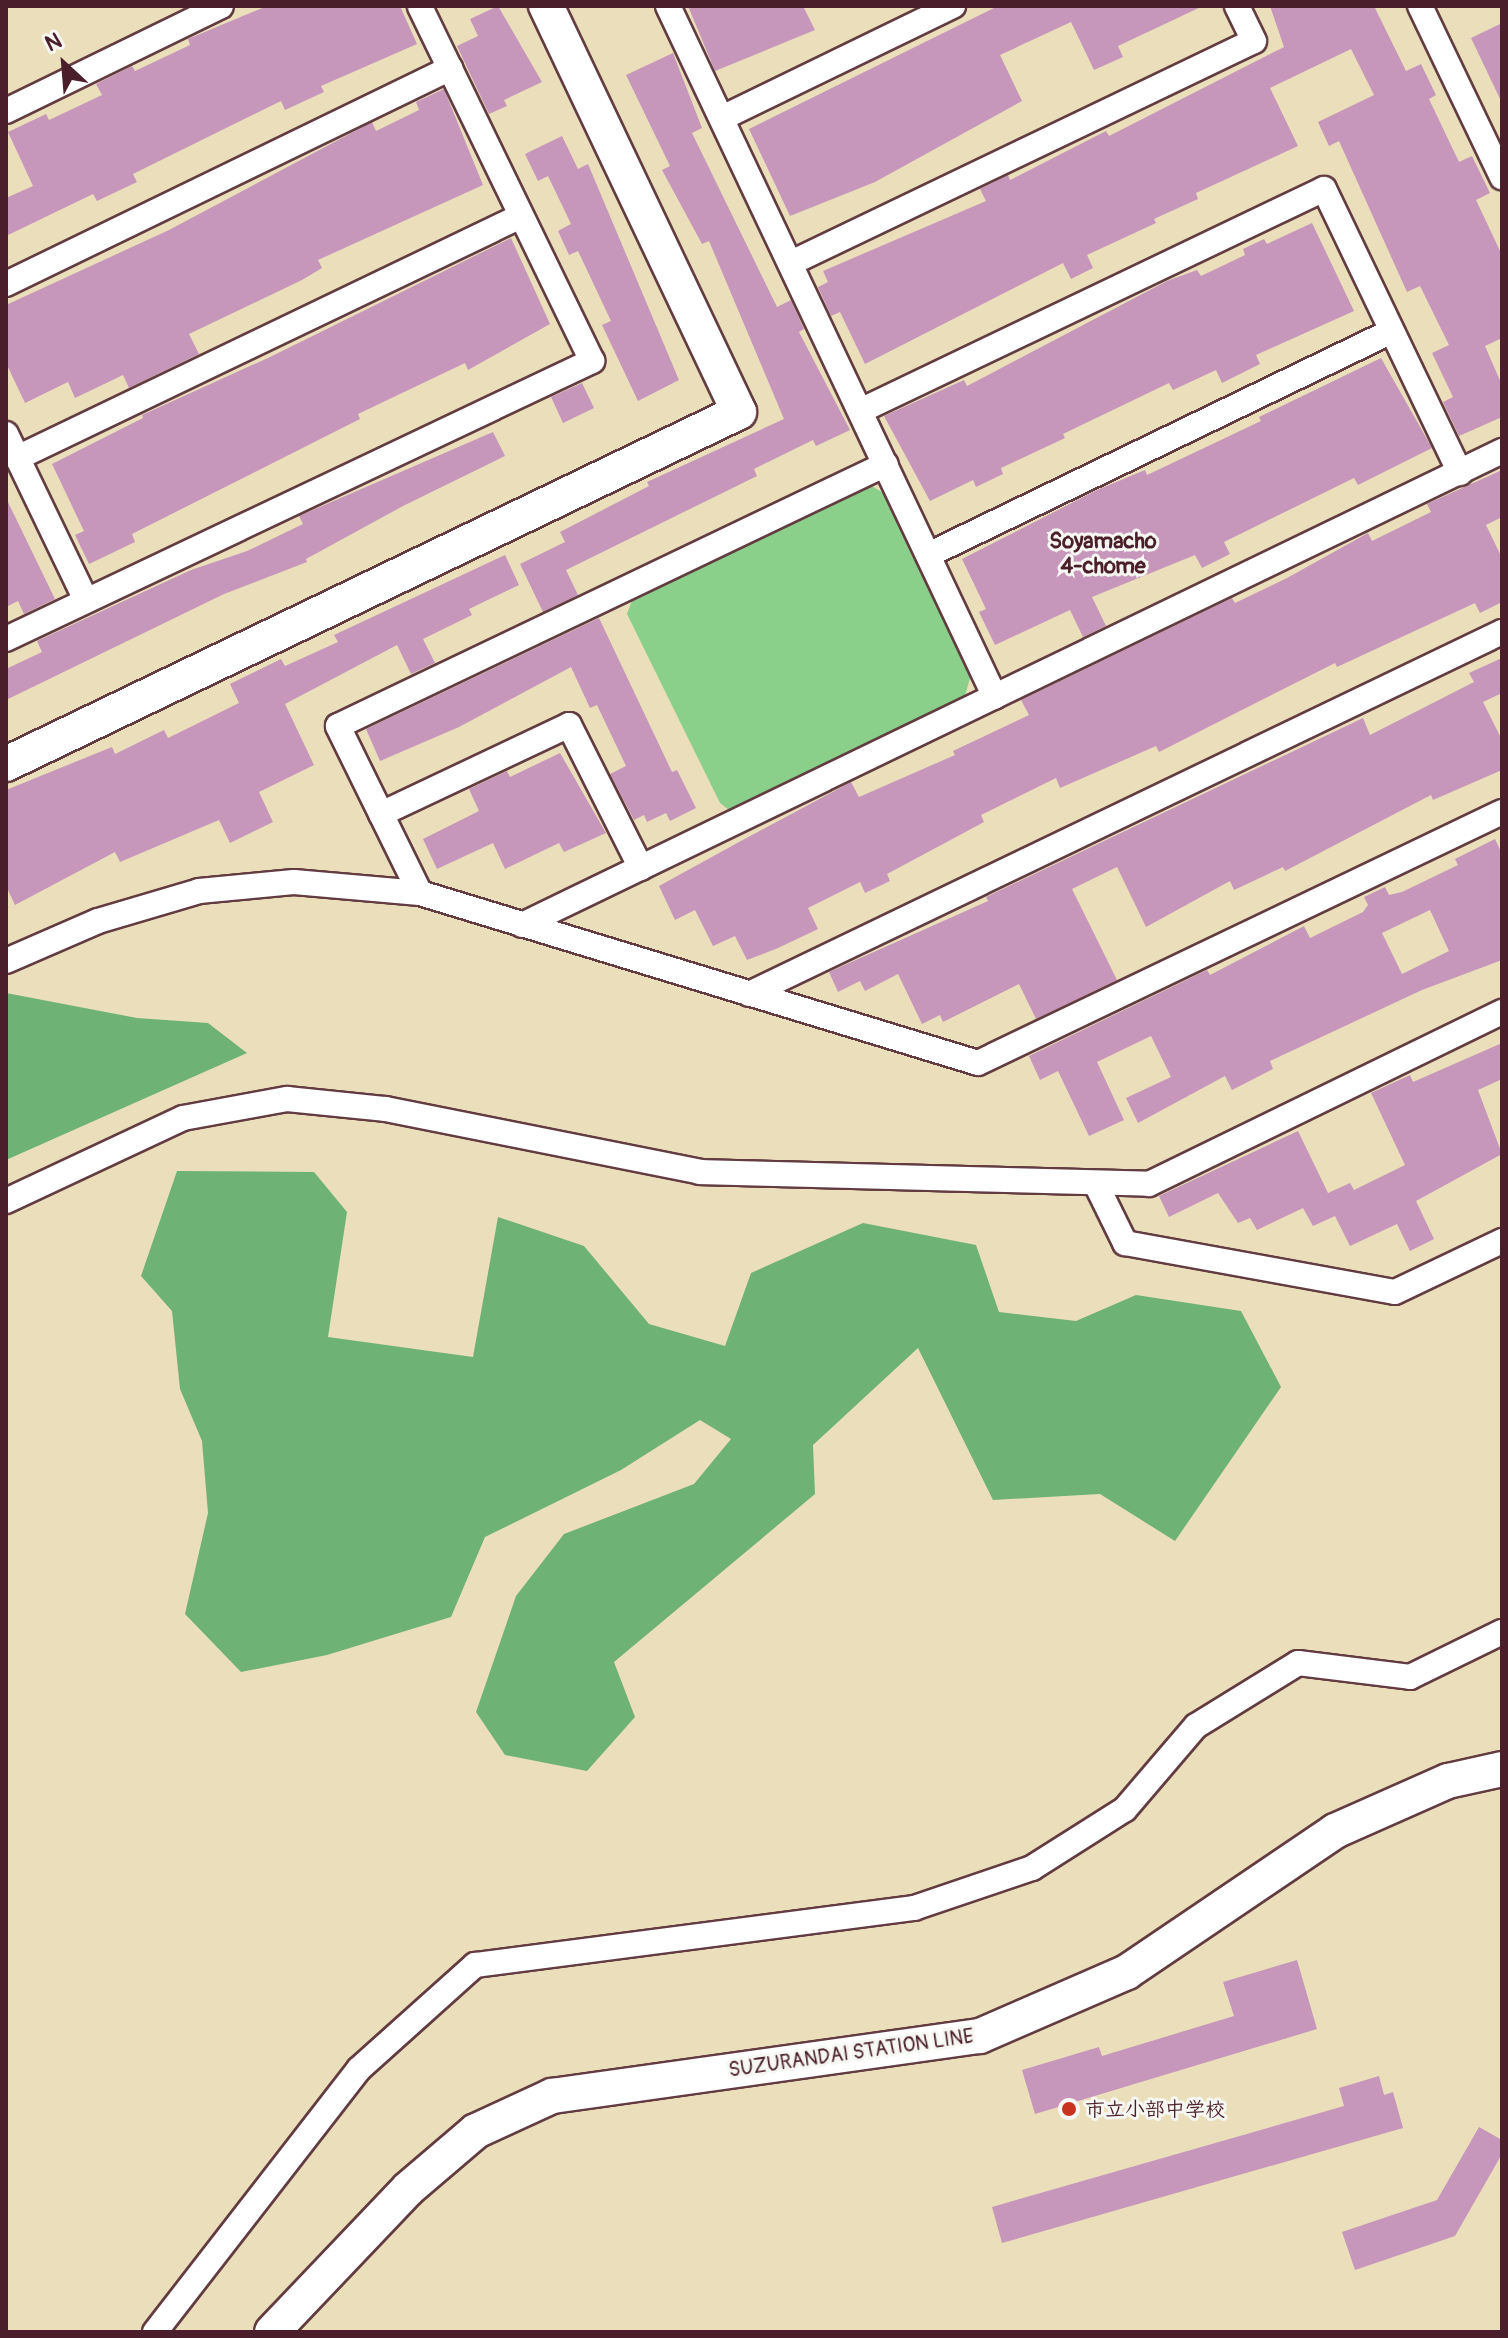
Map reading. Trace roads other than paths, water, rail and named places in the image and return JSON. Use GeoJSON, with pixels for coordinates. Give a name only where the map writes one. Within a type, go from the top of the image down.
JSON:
{"type":"FeatureCollection","features":[{"type":"Feature","properties":{"kind":"main road"},"geometry":{"type":"LineString","coordinates":[[6,764],[739,412],[546,6]]}},
{"type":"Feature","properties":{"kind":"main road","name":"SUZURANDAI STATION LINE"},"geometry":{"type":"LineString","coordinates":[[272,2332],[408,2189],[476,2131],[552,2096],[980,2036],[1127,1972],[1335,1831],[1448,1781],[1502,1769]]}},
{"type":"Feature","properties":{"kind":"street"},"geometry":{"type":"LineString","coordinates":[[6,111],[221,6]]}},
{"type":"Feature","properties":{"kind":"street"},"geometry":{"type":"LineString","coordinates":[[6,639],[592,361],[420,6]]}},
{"type":"Feature","properties":{"kind":"street"},"geometry":{"type":"LineString","coordinates":[[668,6],[862,410],[995,697]]}},
{"type":"Feature","properties":{"kind":"street"},"geometry":{"type":"LineString","coordinates":[[722,118],[953,6]]}},
{"type":"Feature","properties":{"kind":"street"},"geometry":{"type":"LineString","coordinates":[[791,263],[1254,41],[1237,6]]}},
{"type":"Feature","properties":{"kind":"street"},"geometry":{"type":"LineString","coordinates":[[1420,6],[1502,177]]}},
{"type":"Feature","properties":{"kind":"street"},"geometry":{"type":"LineString","coordinates":[[6,284],[450,68]]}},
{"type":"Feature","properties":{"kind":"street"},"geometry":{"type":"LineString","coordinates":[[862,410],[1324,189],[1460,473]]}},
{"type":"Feature","properties":{"kind":"street"},"geometry":{"type":"LineString","coordinates":[[17,458],[521,216]]}},
{"type":"Feature","properties":{"kind":"street"},"geometry":{"type":"LineString","coordinates":[[928,555],[1392,331]]}},
{"type":"Feature","properties":{"kind":"street"},"geometry":{"type":"LineString","coordinates":[[6,434],[86,600]]}},
{"type":"Feature","properties":{"kind":"street"},"geometry":{"type":"LineString","coordinates":[[522,925],[1502,451]]}},
{"type":"Feature","properties":{"kind":"street"},"geometry":{"type":"LineString","coordinates":[[420,893],[338,726],[886,464]]}},
{"type":"Feature","properties":{"kind":"street"},"geometry":{"type":"LineString","coordinates":[[749,994],[1502,632]]}},
{"type":"Feature","properties":{"kind":"street"},"geometry":{"type":"LineString","coordinates":[[381,814],[569,725],[641,868]]}},
{"type":"Feature","properties":{"kind":"street"},"geometry":{"type":"LineString","coordinates":[[6,961],[98,921],[199,891],[294,882],[420,893],[978,1063],[1502,812]]}},
{"type":"Feature","properties":{"kind":"street"},"geometry":{"type":"LineString","coordinates":[[6,1201],[183,1118],[287,1099],[386,1109],[700,1172],[1149,1184],[1502,1012]]}},
{"type":"Feature","properties":{"kind":"street"},"geometry":{"type":"LineString","coordinates":[[1096,1184],[1125,1243],[1395,1292],[1502,1241]]}},
{"type":"Feature","properties":{"kind":"street"},"geometry":{"type":"LineString","coordinates":[[155,2332],[359,2069],[475,1965],[914,1908],[1032,1868],[1125,1809],[1196,1726],[1298,1663],[1410,1677],[1502,1632]]}},
{"type":"Feature","properties":{"kind":"place","name":"市立小部中学校"},"geometry":{"type":"Point","coordinates":[1069,2109]}},
{"type":"Feature","properties":{"kind":"district","name":"Soyamacho 4-chome"},"geometry":{"type":"Point","coordinates":[1103,554]}}]}
